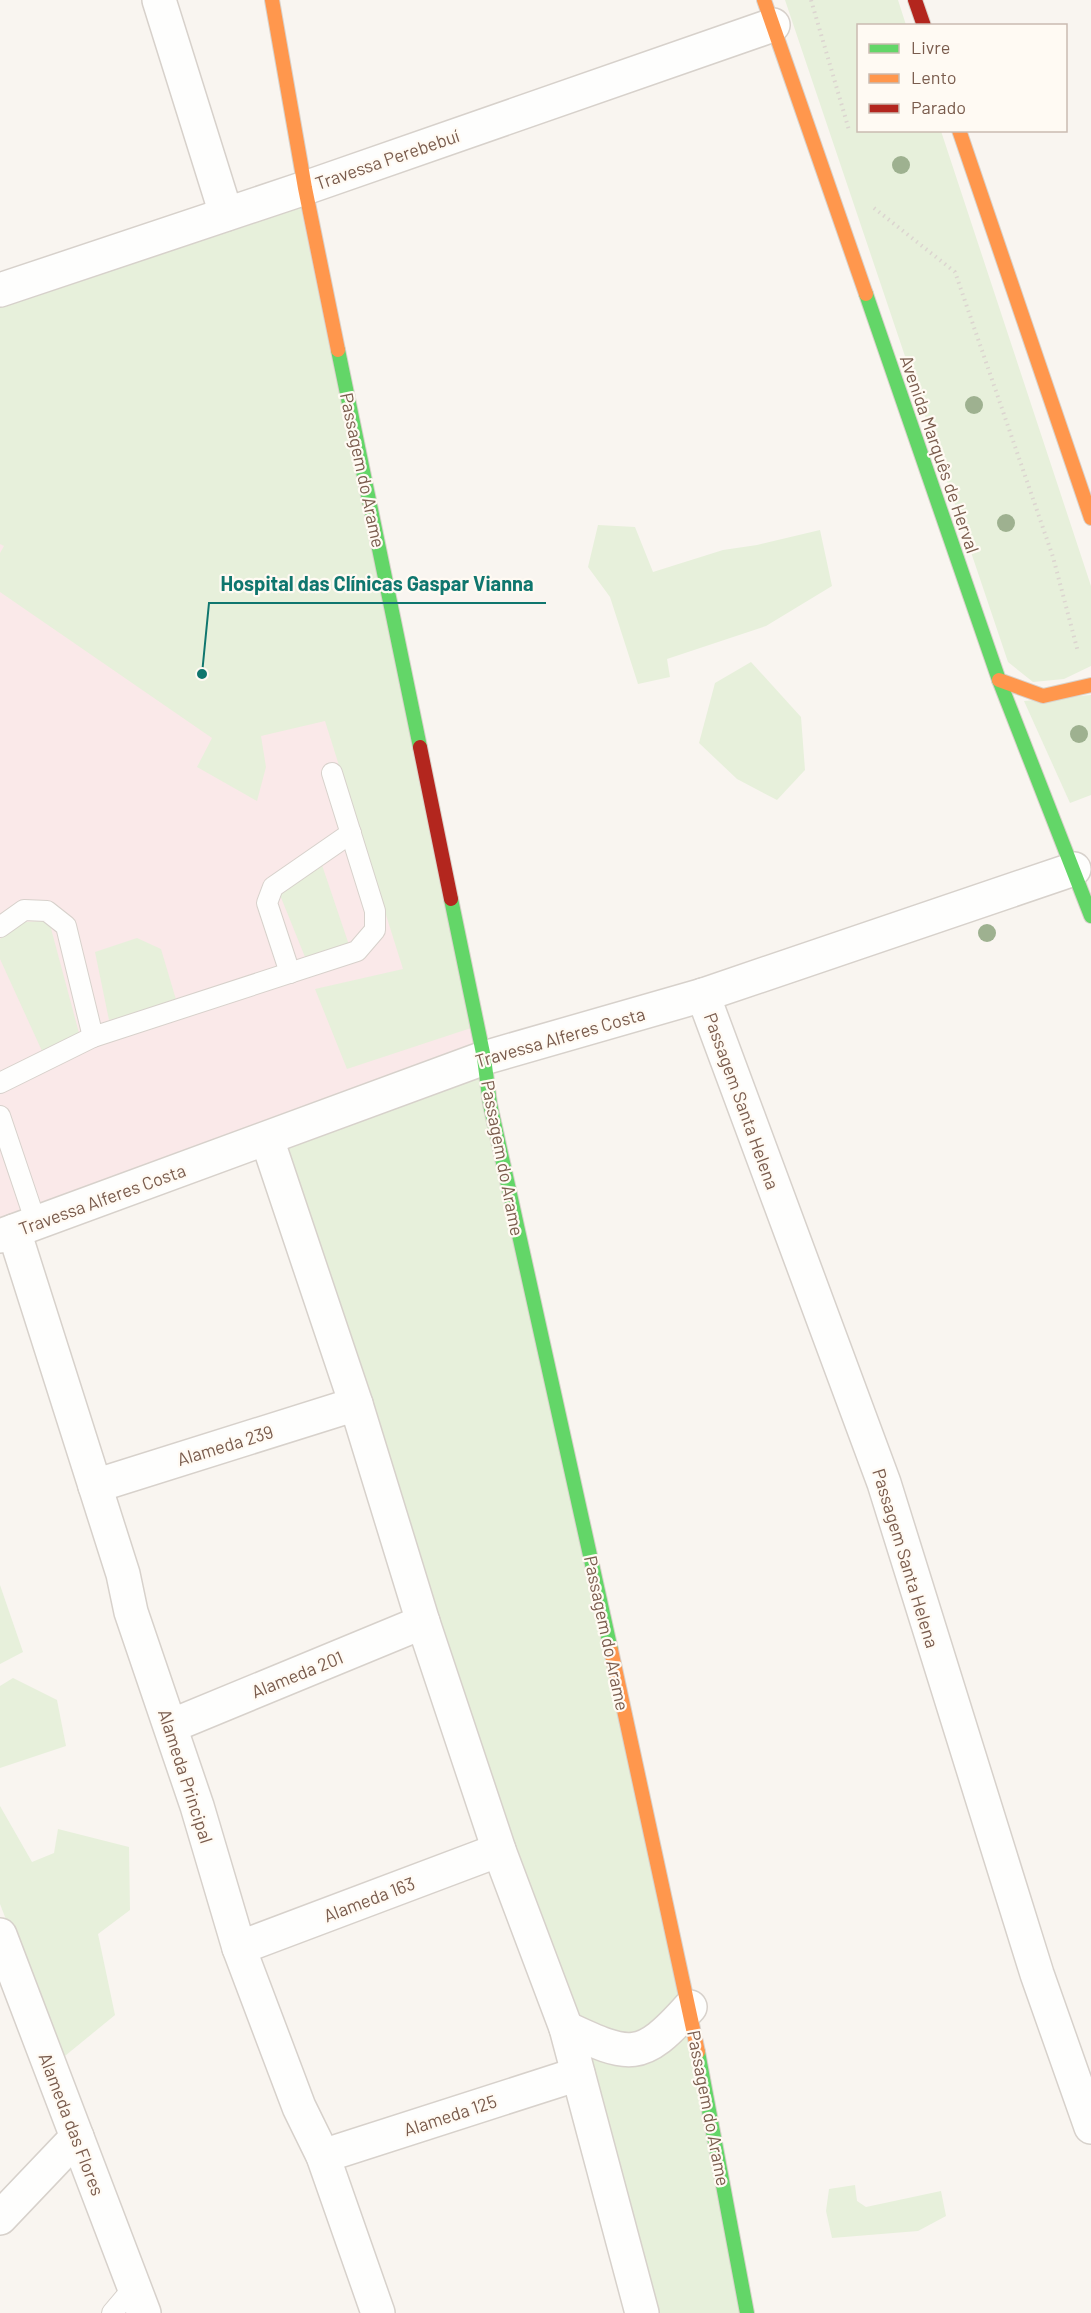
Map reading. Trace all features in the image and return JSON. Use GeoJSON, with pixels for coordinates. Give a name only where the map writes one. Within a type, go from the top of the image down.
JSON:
{"type":"FeatureCollection","features":[{"type":"Feature","properties":{"kind":"street"},"geometry":{"type":"LineString","coordinates":[[159,0],[226,214]]}},
{"type":"Feature","properties":{"kind":"street","name":"Passagem do Arame"},"geometry":{"type":"LineString","coordinates":[[272,0],[304,188],[484,1058],[490,1104],[690,2007],[747,2313]]}},
{"type":"Feature","properties":{"kind":"street"},"geometry":{"type":"LineString","coordinates":[[915,0],[923,24]]}},
{"type":"Feature","properties":{"kind":"street","name":"Travessa Perebebuí"},"geometry":{"type":"LineString","coordinates":[[0,290],[304,188],[768,13]]}},
{"type":"Feature","properties":{"kind":"street","name":"Avenida Marquês de Herval"},"geometry":{"type":"LineString","coordinates":[[768,13],[999,680],[1082,866],[1091,916]]}},
{"type":"Feature","properties":{"kind":"street"},"geometry":{"type":"LineString","coordinates":[[960,132],[1084,478],[1091,518]]}},
{"type":"Feature","properties":{"kind":"street"},"geometry":{"type":"LineString","coordinates":[[999,680],[1043,696],[1089,687]]}},
{"type":"Feature","properties":{"kind":"street","name":"Travessa Alferes Costa"},"geometry":{"type":"LineString","coordinates":[[17,1230],[484,1058],[703,995],[1082,866]]}},
{"type":"Feature","properties":{"kind":"street","name":"Passagem Santa Helena"},"geometry":{"type":"LineString","coordinates":[[703,995],[884,1483],[1037,1974],[1091,2127]]}},
{"type":"Feature","properties":{"kind":"street"},"geometry":{"type":"LineString","coordinates":[[267,1139],[356,1404],[423,1623],[499,1850],[566,2028],[638,2312]]}},
{"type":"Feature","properties":{"kind":"street","name":"Alameda Principal"},"geometry":{"type":"LineString","coordinates":[[17,1230],[123,1574],[131,1612],[197,1806],[239,1948],[299,2107],[323,2156],[378,2313]]}},
{"type":"Feature","properties":{"kind":"street","name":"Alameda 239"},"geometry":{"type":"LineString","coordinates":[[95,1486],[356,1404]]}},
{"type":"Feature","properties":{"kind":"street","name":"Alameda 201"},"geometry":{"type":"LineString","coordinates":[[171,1726],[423,1623]]}},
{"type":"Feature","properties":{"kind":"street","name":"Alameda 163"},"geometry":{"type":"LineString","coordinates":[[239,1948],[499,1850]]}},
{"type":"Feature","properties":{"kind":"street","name":"Alameda das Flores"},"geometry":{"type":"LineString","coordinates":[[0,1935],[139,2300]]}},
{"type":"Feature","properties":{"kind":"street"},"geometry":{"type":"LineString","coordinates":[[566,2028],[621,2051],[639,2050],[656,2041],[690,2007]]}},
{"type":"Feature","properties":{"kind":"street","name":"Alameda 125"},"geometry":{"type":"LineString","coordinates":[[323,2156],[578,2074]]}},
{"type":"Feature","properties":{"kind":"street"},"geometry":{"type":"LineString","coordinates":[[0,2218],[77,2137]]}},
{"type":"Feature","properties":{"kind":"lane"},"geometry":{"type":"LineString","coordinates":[[0,1083],[93,1037],[357,951],[375,930],[375,911],[332,773]]}},
{"type":"Feature","properties":{"kind":"lane"},"geometry":{"type":"LineString","coordinates":[[290,973],[267,903],[268,894],[273,887],[351,833]]}},
{"type":"Feature","properties":{"kind":"lane"},"geometry":{"type":"LineString","coordinates":[[0,927],[24,910],[47,911],[66,926],[93,1037]]}},
{"type":"Feature","properties":{"kind":"lane"},"geometry":{"type":"LineString","coordinates":[[0,1116],[17,1230]]}},
{"type":"Feature","properties":{"kind":"lane"},"geometry":{"type":"LineString","coordinates":[[112,2313],[139,2300]]}},
{"type":"Feature","properties":{"kind":"path"},"geometry":{"type":"LineString","coordinates":[[810,0],[851,137]]}},
{"type":"Feature","properties":{"kind":"path"},"geometry":{"type":"LineString","coordinates":[[871,205],[955,272],[1053,557],[1089,687]]}},
{"type":"Feature","properties":{"kind":"shaded area"},"geometry":{"type":"Polygon","coordinates":[[[305,188],[484,1058],[0,1236],[0,290],[305,188]]]}},
{"type":"Feature","properties":{"kind":"green space"},"geometry":{"type":"Polygon","coordinates":[[[785,0],[898,0],[906,24],[857,24],[857,132],[941,132],[1091,586],[1091,666],[1064,679],[1033,682],[1008,662],[785,0]]]}},
{"type":"Feature","properties":{"kind":"green space"},"geometry":{"type":"Polygon","coordinates":[[[299,200],[471,1028],[347,1069],[315,989],[403,969],[325,721],[261,736],[266,767],[257,801],[197,767],[212,738],[0,592],[0,553],[4,546],[0,544],[0,302],[299,200]]]}},
{"type":"Feature","properties":{"kind":"green space"},"geometry":{"type":"Polygon","coordinates":[[[598,525],[635,527],[653,572],[723,550],[757,545],[820,530],[832,586],[766,626],[667,659],[670,677],[638,684],[610,597],[588,567],[598,525]]]}},
{"type":"Feature","properties":{"kind":"green space"},"geometry":{"type":"Polygon","coordinates":[[[751,662],[801,717],[805,770],[777,800],[737,779],[699,743],[715,683],[751,662]]]}},
{"type":"Feature","properties":{"kind":"green space"},"geometry":{"type":"Polygon","coordinates":[[[1091,695],[1091,795],[1070,803],[1024,701],[1091,695]]]}},
{"type":"Feature","properties":{"kind":"green space"},"geometry":{"type":"Polygon","coordinates":[[[322,865],[349,945],[305,957],[280,895],[322,865]]]}},
{"type":"Feature","properties":{"kind":"green space"},"geometry":{"type":"Polygon","coordinates":[[[49,921],[79,1033],[42,1051],[0,959],[0,939],[21,922],[49,921]]]}},
{"type":"Feature","properties":{"kind":"green space"},"geometry":{"type":"Polygon","coordinates":[[[137,938],[161,949],[177,1003],[109,1020],[95,952],[137,938]]]}},
{"type":"Feature","properties":{"kind":"green space"},"geometry":{"type":"Polygon","coordinates":[[[484,1058],[747,2313],[642,2313],[267,1139],[484,1058]]]}},
{"type":"Feature","properties":{"kind":"green space"},"geometry":{"type":"Polygon","coordinates":[[[0,1585],[23,1652],[0,1664],[0,1585]]]}},
{"type":"Feature","properties":{"kind":"green space"},"geometry":{"type":"Polygon","coordinates":[[[13,1678],[57,1700],[66,1746],[0,1768],[0,1686],[13,1678]]]}},
{"type":"Feature","properties":{"kind":"green space"},"geometry":{"type":"Polygon","coordinates":[[[0,1806],[32,1862],[54,1853],[58,1829],[129,1847],[130,1910],[98,1934],[115,2015],[60,2060],[0,1904],[0,1806]]]}},
{"type":"Feature","properties":{"kind":"green space"},"geometry":{"type":"Polygon","coordinates":[[[855,2185],[857,2201],[866,2207],[941,2191],[946,2216],[918,2231],[832,2238],[826,2211],[829,2189],[855,2185]]]}},
{"type":"Feature","properties":{"kind":"traffic: fast"},"geometry":{"type":"LineString","coordinates":[[866,294],[999,680],[1091,916]]}},
{"type":"Feature","properties":{"kind":"traffic: fast"},"geometry":{"type":"LineString","coordinates":[[338,350],[420,747]]}},
{"type":"Feature","properties":{"kind":"traffic: fast"},"geometry":{"type":"LineString","coordinates":[[451,899],[484,1058],[490,1104],[611,1650]]}},
{"type":"Feature","properties":{"kind":"traffic: fast"},"geometry":{"type":"LineString","coordinates":[[698,2052],[747,2313]]}},
{"type":"Feature","properties":{"kind":"traffic: slow"},"geometry":{"type":"LineString","coordinates":[[272,0],[305,188],[338,350]]}},
{"type":"Feature","properties":{"kind":"traffic: slow"},"geometry":{"type":"LineString","coordinates":[[764,0],[866,294]]}},
{"type":"Feature","properties":{"kind":"traffic: slow"},"geometry":{"type":"LineString","coordinates":[[960,132],[1091,518]]}},
{"type":"Feature","properties":{"kind":"traffic: slow"},"geometry":{"type":"LineString","coordinates":[[999,680],[1043,696],[1091,685]]}},
{"type":"Feature","properties":{"kind":"traffic: slow"},"geometry":{"type":"LineString","coordinates":[[611,1650],[698,2052]]}},
{"type":"Feature","properties":{"kind":"traffic: jam"},"geometry":{"type":"LineString","coordinates":[[915,0],[923,24]]}},
{"type":"Feature","properties":{"kind":"traffic: jam"},"geometry":{"type":"LineString","coordinates":[[420,747],[451,899]]}},
{"type":"Feature","properties":{"kind":"place","name":"Hospital das Clínicas Gaspar Vianna"},"geometry":{"type":"Point","coordinates":[202,674]}}]}
